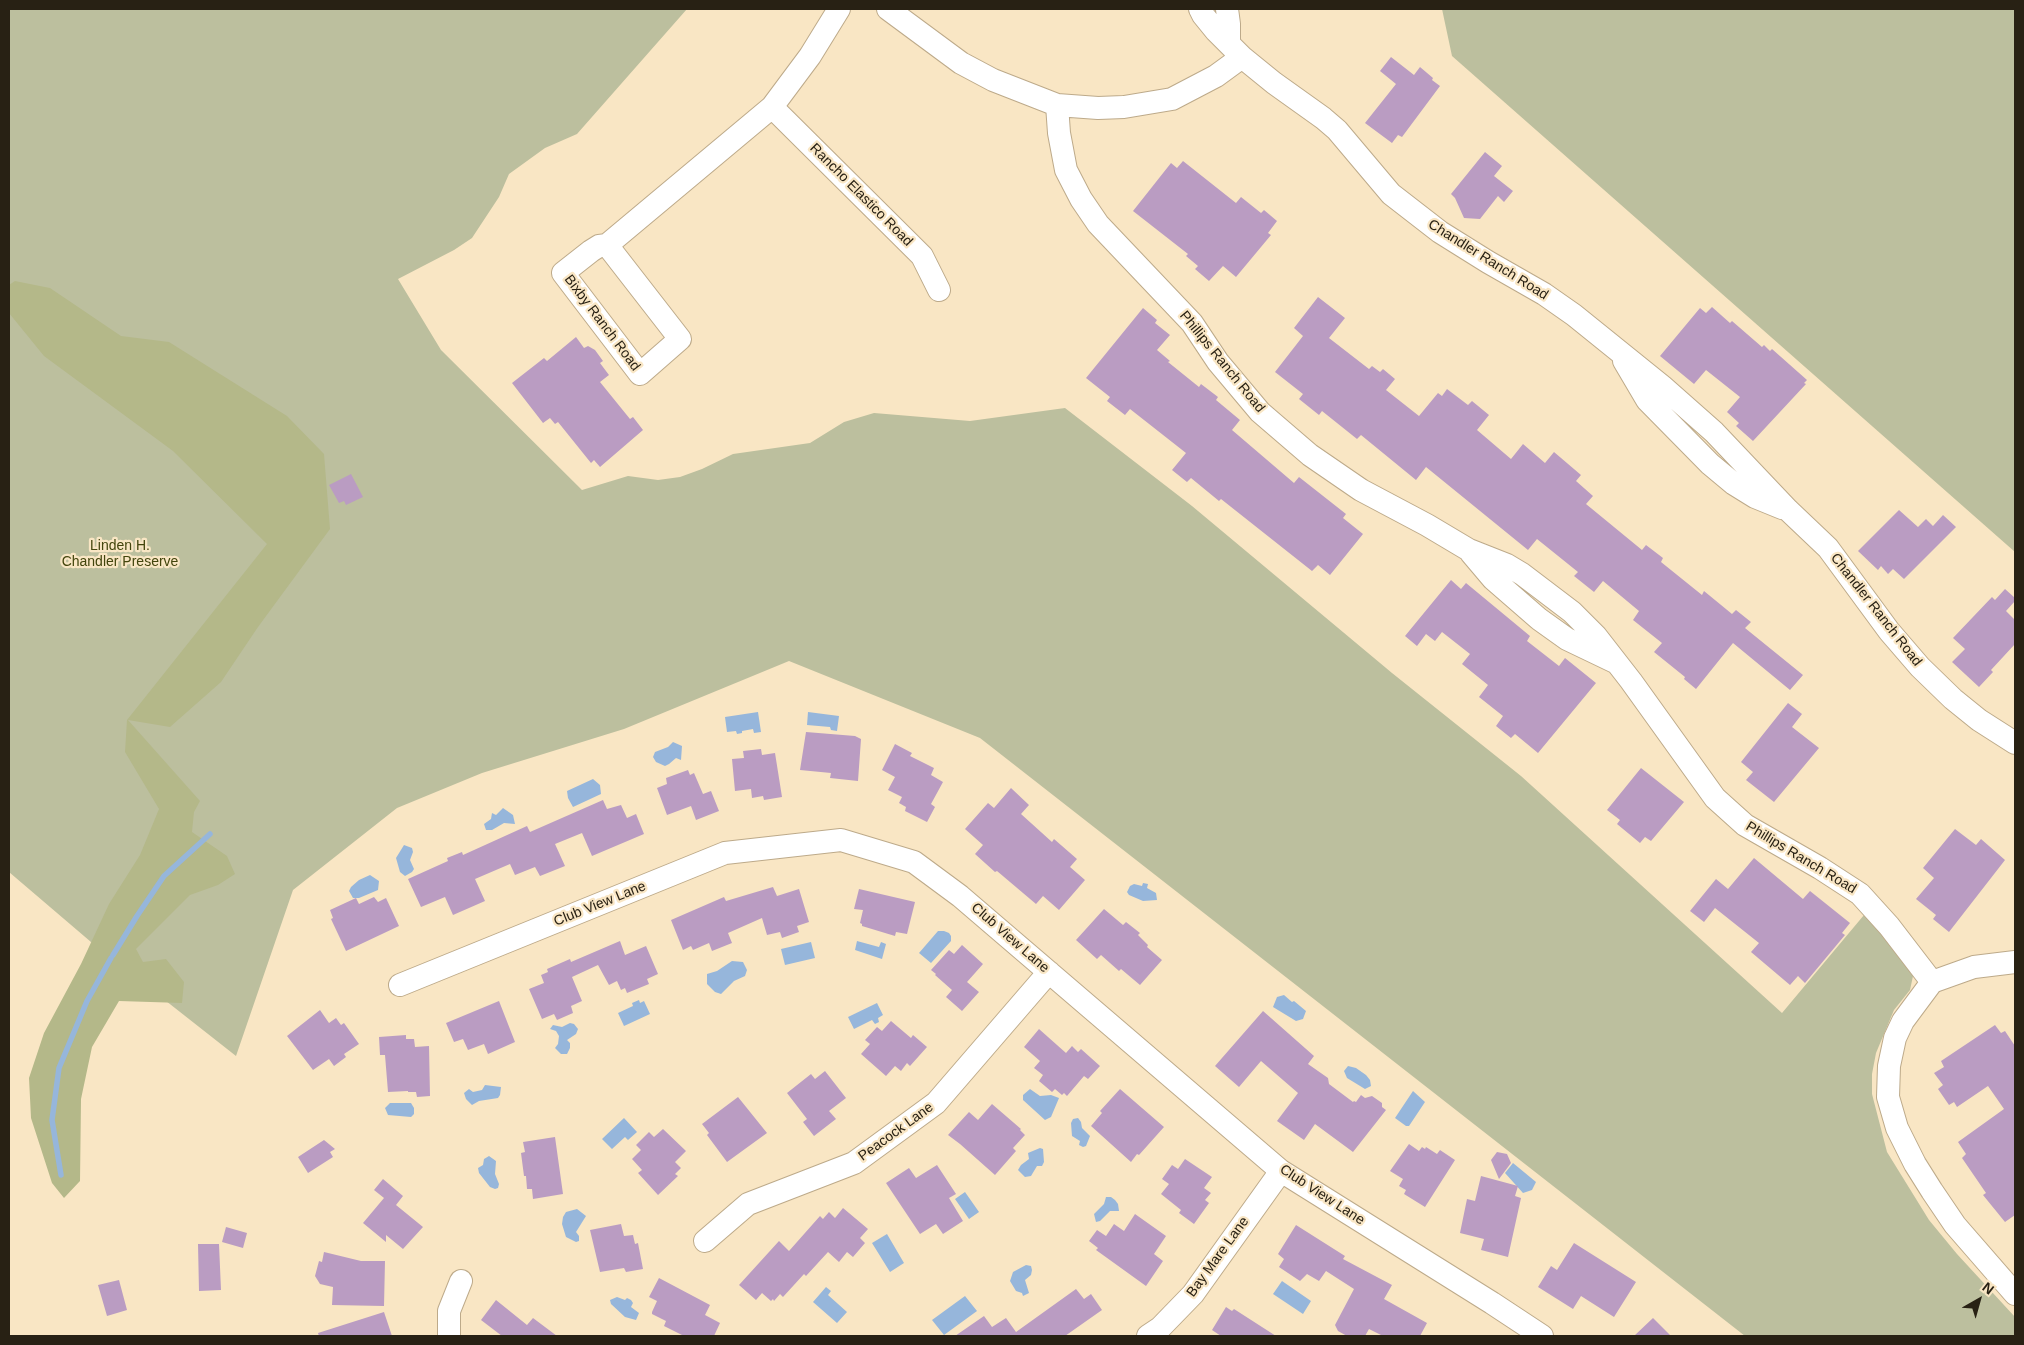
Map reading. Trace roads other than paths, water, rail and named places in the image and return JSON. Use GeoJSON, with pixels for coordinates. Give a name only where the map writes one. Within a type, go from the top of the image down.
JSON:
{"type":"FeatureCollection","features":[{"type":"Feature","properties":{"kind":"street","name":"Bixby Ranch Road"},"geometry":{"type":"LineString","coordinates":[[608,245],[680,339],[640,374],[563,273],[590,251],[599,246],[608,245],[772,107],[810,56],[839,9]]}},
{"type":"Feature","properties":{"kind":"street"},"geometry":{"type":"LineString","coordinates":[[888,9],[961,63],[993,80],[1056,105],[1098,108],[1124,107],[1172,99],[1216,76],[1236,49],[1226,9]]}},
{"type":"Feature","properties":{"kind":"street","name":"Chandler Ranch Road"},"geometry":{"type":"LineString","coordinates":[[1200,9],[1216,32],[1274,84],[1323,118],[1336,130],[1391,194],[1440,232],[1544,294],[1574,315],[1662,386],[1714,432],[1788,510],[1828,548],[1889,631],[1920,667],[1953,700],[2015,743]]}},
{"type":"Feature","properties":{"kind":"street","name":"Phillips Ranch Road"},"geometry":{"type":"LineString","coordinates":[[1056,105],[1066,170],[1080,199],[1098,224],[1192,323],[1218,362],[1260,412],[1310,456],[1361,490],[1428,525],[1469,550],[1493,579],[1539,619],[1566,639],[1616,663],[1715,798],[1745,825],[1820,868],[1860,894],[1889,926],[1932,982]]}},
{"type":"Feature","properties":{"kind":"street","name":"Rancho Elastico Road"},"geometry":{"type":"LineString","coordinates":[[772,107],[922,256],[940,290]]}},
{"type":"Feature","properties":{"kind":"street","name":"Club View Lane"},"geometry":{"type":"LineString","coordinates":[[400,985],[724,853],[841,840],[914,862],[960,896],[1281,1171],[1542,1336]]}},
{"type":"Feature","properties":{"kind":"street"},"geometry":{"type":"LineString","coordinates":[[2015,962],[1974,967],[1932,982],[1903,1022],[1895,1038],[1889,1066],[1888,1097],[1897,1128],[1915,1164],[1932,1191],[1960,1232],[2015,1294]]}},
{"type":"Feature","properties":{"kind":"street","name":"Peacock Lane"},"geometry":{"type":"LineString","coordinates":[[706,1241],[748,1204],[854,1163],[936,1103],[1049,972]]}},
{"type":"Feature","properties":{"kind":"street","name":"Bay Mare Lane"},"geometry":{"type":"LineString","coordinates":[[1148,1336],[1160,1328],[1192,1294],[1281,1171]]}},
{"type":"Feature","properties":{"kind":"street"},"geometry":{"type":"LineString","coordinates":[[449,1336],[449,1311],[461,1281]]}},
{"type":"Feature","properties":{"kind":"water"},"geometry":{"type":"Polygon","coordinates":[[[758,712],[761,732],[754,733],[753,729],[737,734],[736,731],[727,732],[725,717],[758,712]]]}},
{"type":"Feature","properties":{"kind":"water"},"geometry":{"type":"Polygon","coordinates":[[[808,712],[839,716],[837,731],[831,730],[830,727],[807,725],[808,712]]]}},
{"type":"Feature","properties":{"kind":"water"},"geometry":{"type":"Polygon","coordinates":[[[673,742],[682,746],[681,760],[676,758],[665,766],[656,762],[653,757],[655,752],[668,747],[673,742]]]}},
{"type":"Feature","properties":{"kind":"water"},"geometry":{"type":"Polygon","coordinates":[[[593,779],[600,785],[601,794],[573,807],[568,798],[567,791],[593,779]]]}},
{"type":"Feature","properties":{"kind":"water"},"geometry":{"type":"Polygon","coordinates":[[[503,808],[513,815],[515,824],[504,823],[492,830],[486,830],[484,824],[491,819],[492,813],[496,815],[503,808]]]}},
{"type":"Feature","properties":{"kind":"water"},"geometry":{"type":"Polygon","coordinates":[[[404,845],[412,848],[413,852],[410,860],[414,869],[405,876],[400,872],[396,858],[404,845]]]}},
{"type":"Feature","properties":{"kind":"water"},"geometry":{"type":"Polygon","coordinates":[[[370,875],[379,881],[378,890],[359,898],[353,898],[349,891],[351,887],[359,880],[370,875]]]}},
{"type":"Feature","properties":{"kind":"water"},"geometry":{"type":"Polygon","coordinates":[[[1143,883],[1148,884],[1147,888],[1156,893],[1157,900],[1143,901],[1129,895],[1127,892],[1130,886],[1134,884],[1142,886],[1143,883]]]}},
{"type":"Feature","properties":{"kind":"water"},"geometry":{"type":"Polygon","coordinates":[[[938,931],[949,933],[951,941],[931,963],[919,953],[938,931]]]}},
{"type":"Feature","properties":{"kind":"water"},"geometry":{"type":"Polygon","coordinates":[[[857,941],[879,947],[881,942],[886,944],[882,959],[855,950],[857,941]]]}},
{"type":"Feature","properties":{"kind":"water"},"geometry":{"type":"Polygon","coordinates":[[[811,942],[815,958],[785,965],[781,949],[811,942]]]}},
{"type":"Feature","properties":{"kind":"water"},"geometry":{"type":"Polygon","coordinates":[[[732,961],[743,962],[747,970],[745,976],[734,981],[721,994],[715,992],[707,984],[707,974],[717,971],[732,961]]]}},
{"type":"Feature","properties":{"kind":"water"},"geometry":{"type":"Polygon","coordinates":[[[1284,995],[1306,1011],[1303,1019],[1296,1021],[1273,1007],[1277,997],[1284,995]]]}},
{"type":"Feature","properties":{"kind":"water"},"geometry":{"type":"Polygon","coordinates":[[[639,1000],[640,1003],[644,1001],[650,1014],[624,1026],[618,1013],[633,1006],[632,1003],[639,1000]]]}},
{"type":"Feature","properties":{"kind":"water"},"geometry":{"type":"Polygon","coordinates":[[[877,1003],[883,1015],[878,1018],[879,1022],[875,1024],[872,1020],[854,1029],[848,1017],[877,1003]]]}},
{"type":"Feature","properties":{"kind":"water"},"geometry":{"type":"Polygon","coordinates":[[[570,1023],[574,1024],[578,1029],[576,1034],[567,1040],[570,1043],[570,1048],[567,1054],[561,1054],[555,1048],[558,1044],[559,1036],[556,1031],[550,1029],[553,1025],[562,1027],[570,1023]]]}},
{"type":"Feature","properties":{"kind":"water"},"geometry":{"type":"Polygon","coordinates":[[[1348,1066],[1356,1068],[1366,1075],[1370,1080],[1371,1086],[1365,1089],[1347,1078],[1344,1071],[1348,1066]]]}},
{"type":"Feature","properties":{"kind":"water"},"geometry":{"type":"Polygon","coordinates":[[[485,1085],[501,1087],[500,1095],[498,1098],[479,1101],[472,1105],[466,1099],[464,1093],[469,1089],[473,1092],[482,1090],[485,1085]]]}},
{"type":"Feature","properties":{"kind":"water"},"geometry":{"type":"Polygon","coordinates":[[[1030,1089],[1040,1096],[1051,1095],[1059,1098],[1051,1117],[1045,1120],[1023,1100],[1023,1095],[1030,1089]]]}},
{"type":"Feature","properties":{"kind":"water"},"geometry":{"type":"Polygon","coordinates":[[[1413,1091],[1425,1102],[1409,1126],[1406,1126],[1395,1118],[1413,1091]]]}},
{"type":"Feature","properties":{"kind":"water"},"geometry":{"type":"Polygon","coordinates":[[[390,1103],[411,1103],[414,1108],[414,1114],[411,1117],[388,1115],[385,1108],[390,1103]]]}},
{"type":"Feature","properties":{"kind":"water"},"geometry":{"type":"Polygon","coordinates":[[[624,1118],[637,1132],[628,1140],[625,1137],[612,1149],[602,1139],[624,1118]]]}},
{"type":"Feature","properties":{"kind":"water"},"geometry":{"type":"Polygon","coordinates":[[[1078,1118],[1082,1128],[1090,1136],[1086,1146],[1083,1147],[1079,1145],[1080,1141],[1072,1136],[1071,1123],[1073,1119],[1078,1118]]]}},
{"type":"Feature","properties":{"kind":"water"},"geometry":{"type":"Polygon","coordinates":[[[1040,1148],[1043,1149],[1044,1162],[1042,1166],[1037,1166],[1031,1176],[1025,1177],[1018,1170],[1029,1159],[1028,1153],[1040,1148]]]}},
{"type":"Feature","properties":{"kind":"water"},"geometry":{"type":"Polygon","coordinates":[[[489,1156],[496,1161],[495,1174],[499,1184],[498,1188],[495,1189],[490,1187],[479,1173],[478,1168],[483,1165],[484,1159],[489,1156]]]}},
{"type":"Feature","properties":{"kind":"water"},"geometry":{"type":"Polygon","coordinates":[[[1513,1163],[1536,1182],[1532,1190],[1523,1193],[1505,1173],[1513,1163]]]}},
{"type":"Feature","properties":{"kind":"water"},"geometry":{"type":"Polygon","coordinates":[[[965,1192],[979,1212],[969,1219],[955,1199],[965,1192]]]}},
{"type":"Feature","properties":{"kind":"water"},"geometry":{"type":"Polygon","coordinates":[[[1106,1197],[1111,1197],[1115,1200],[1119,1211],[1110,1211],[1100,1221],[1096,1222],[1094,1214],[1104,1204],[1106,1197]]]}},
{"type":"Feature","properties":{"kind":"water"},"geometry":{"type":"Polygon","coordinates":[[[577,1209],[586,1216],[576,1232],[579,1236],[579,1241],[576,1242],[566,1237],[562,1224],[566,1212],[577,1209]]]}},
{"type":"Feature","properties":{"kind":"water"},"geometry":{"type":"Polygon","coordinates":[[[887,1234],[904,1263],[890,1272],[872,1243],[887,1234]]]}},
{"type":"Feature","properties":{"kind":"water"},"geometry":{"type":"Polygon","coordinates":[[[1026,1265],[1031,1266],[1032,1270],[1031,1275],[1025,1280],[1029,1293],[1023,1296],[1022,1293],[1016,1291],[1010,1281],[1013,1272],[1026,1265]]]}},
{"type":"Feature","properties":{"kind":"water"},"geometry":{"type":"Polygon","coordinates":[[[1282,1281],[1311,1301],[1303,1314],[1273,1294],[1282,1281]]]}},
{"type":"Feature","properties":{"kind":"water"},"geometry":{"type":"Polygon","coordinates":[[[826,1287],[831,1291],[828,1295],[847,1312],[837,1323],[813,1302],[826,1287]]]}},
{"type":"Feature","properties":{"kind":"water"},"geometry":{"type":"Polygon","coordinates":[[[965,1296],[977,1311],[944,1335],[932,1320],[965,1296]]]}},
{"type":"Feature","properties":{"kind":"water"},"geometry":{"type":"Polygon","coordinates":[[[617,1297],[631,1300],[633,1303],[631,1307],[639,1313],[636,1320],[625,1317],[611,1304],[610,1300],[617,1297]]]}},
{"type":"Feature","properties":{"kind":"waterway"},"geometry":{"type":"LineString","coordinates":[[113,955],[164,876],[210,834]]}},
{"type":"Feature","properties":{"kind":"waterway"},"geometry":{"type":"LineString","coordinates":[[61,1175],[52,1120],[59,1068],[87,1001],[111,958]]}},
{"type":"Feature","properties":{"kind":"park label","name":"Linden H. Chandler Preserve"},"geometry":{"type":"Point","coordinates":[120,554]}}]}
